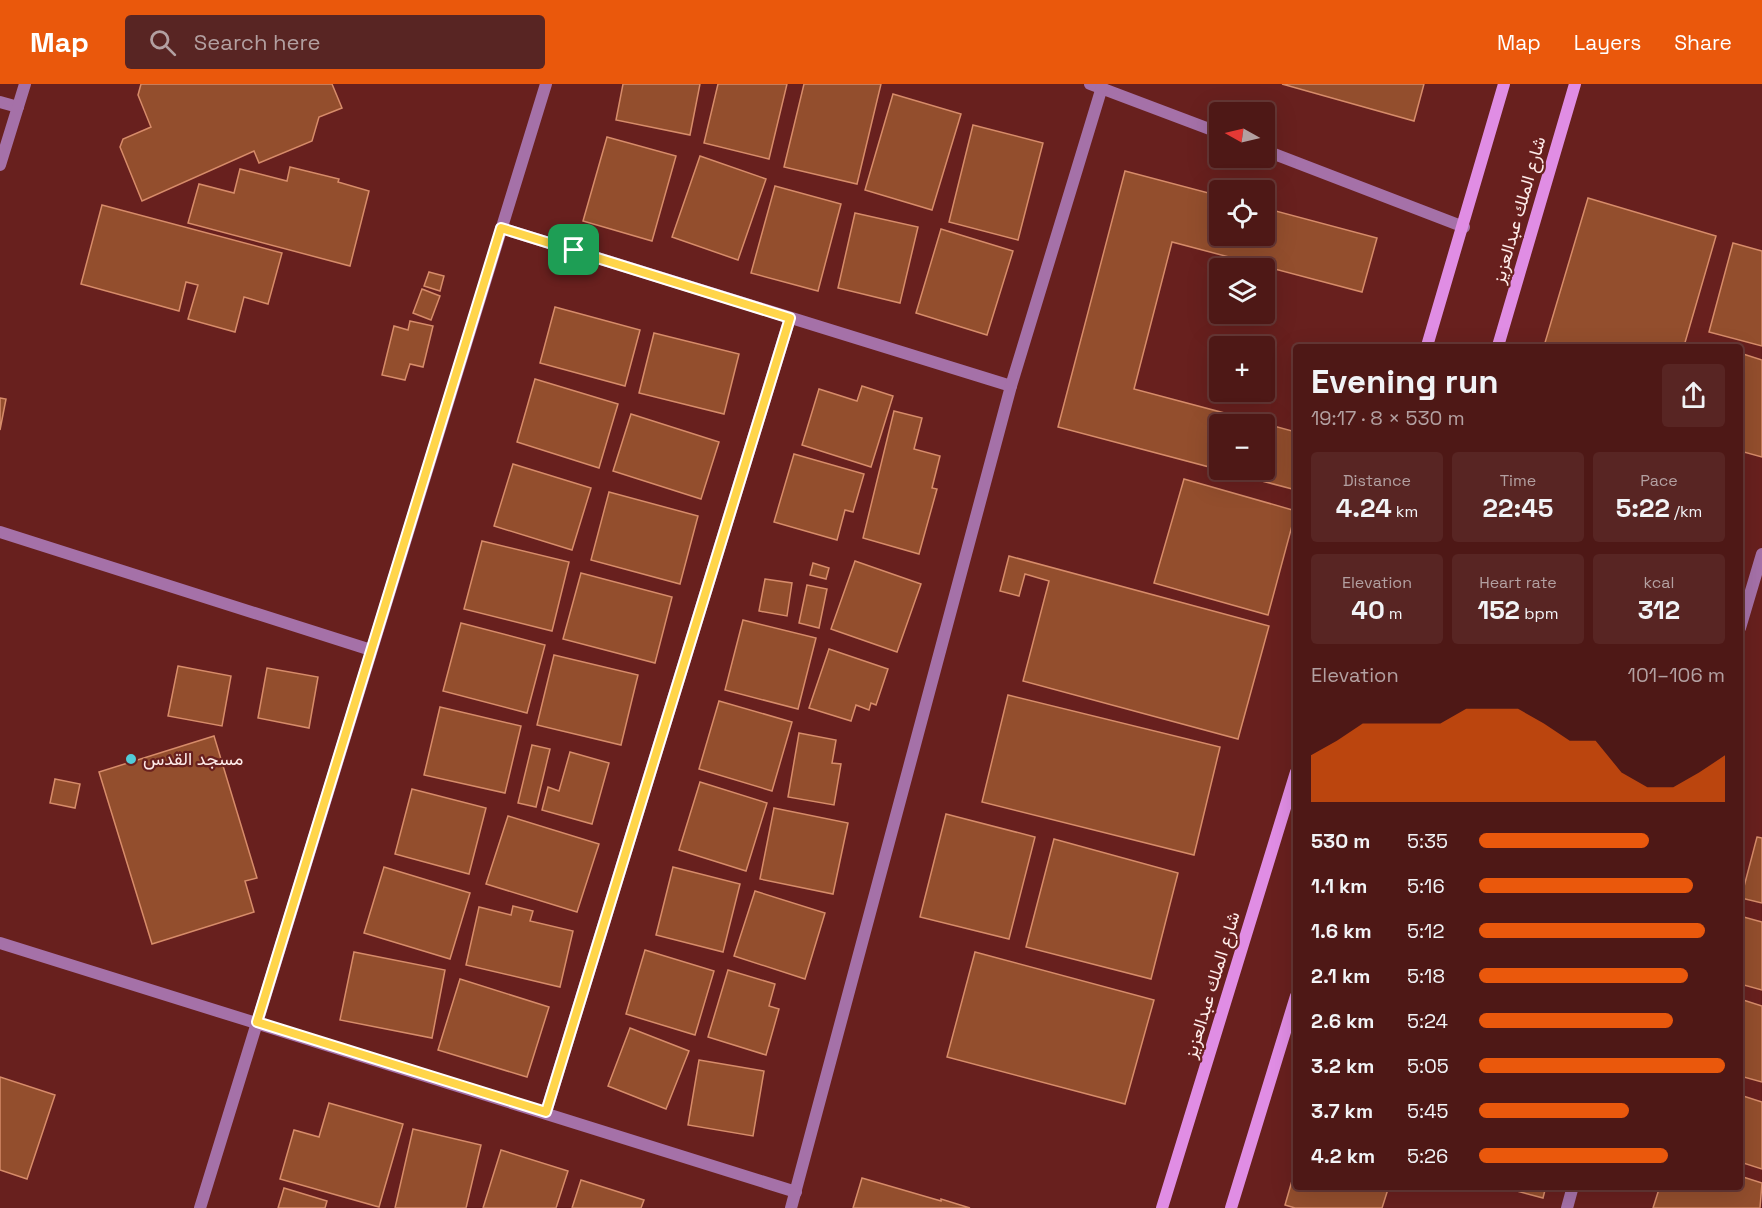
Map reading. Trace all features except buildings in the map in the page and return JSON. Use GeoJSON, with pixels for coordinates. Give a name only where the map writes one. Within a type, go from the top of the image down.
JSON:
{"type":"FeatureCollection","features":[{"type":"Feature","properties":{"kind":"street"},"geometry":{"type":"LineString","coordinates":[[0,165],[25,84]]}},
{"type":"Feature","properties":{"kind":"street"},"geometry":{"type":"LineString","coordinates":[[200,1208],[546,84]]}},
{"type":"Feature","properties":{"kind":"street"},"geometry":{"type":"LineString","coordinates":[[1428,344],[1464,227],[1504,84]]}},
{"type":"Feature","properties":{"kind":"street","name":"شارع الملك عبدالعزيز"},"geometry":{"type":"LineString","coordinates":[[1499,344],[1575,84]]}},
{"type":"Feature","properties":{"kind":"street"},"geometry":{"type":"LineString","coordinates":[[791,1208],[1011,386],[1096,86],[1209,129]]}},
{"type":"Feature","properties":{"kind":"street"},"geometry":{"type":"LineString","coordinates":[[0,102],[18,107]]}},
{"type":"Feature","properties":{"kind":"street"},"geometry":{"type":"LineString","coordinates":[[1275,154],[1464,227]]}},
{"type":"Feature","properties":{"kind":"street"},"geometry":{"type":"LineString","coordinates":[[501,228],[1011,386]]}},
{"type":"Feature","properties":{"kind":"street"},"geometry":{"type":"LineString","coordinates":[[546,1112],[790,318]]}},
{"type":"Feature","properties":{"kind":"street"},"geometry":{"type":"LineString","coordinates":[[0,532],[371,650]]}},
{"type":"Feature","properties":{"kind":"street"},"geometry":{"type":"LineString","coordinates":[[1743,618],[1762,554]]}},
{"type":"Feature","properties":{"kind":"street","name":"شارع الملك عبدالعزيز"},"geometry":{"type":"LineString","coordinates":[[1162,1208],[1293,782]]}},
{"type":"Feature","properties":{"kind":"street"},"geometry":{"type":"LineString","coordinates":[[0,943],[796,1192]]}},
{"type":"Feature","properties":{"kind":"street"},"geometry":{"type":"LineString","coordinates":[[1231,1208],[1293,1006]]}},
{"type":"Feature","properties":{"kind":"street"},"geometry":{"type":"LineString","coordinates":[[1567,1208],[1572,1190]]}},
{"type":"Feature","properties":{"kind":"place","name":"مسجد القدس"},"geometry":{"type":"Point","coordinates":[131,759]}},
{"type":"Feature","properties":{"kind":"route"},"geometry":{"type":"LineString","coordinates":[[501,228],[574,250],[790,318],[546,1112],[257,1022],[501,228]]}}]}
